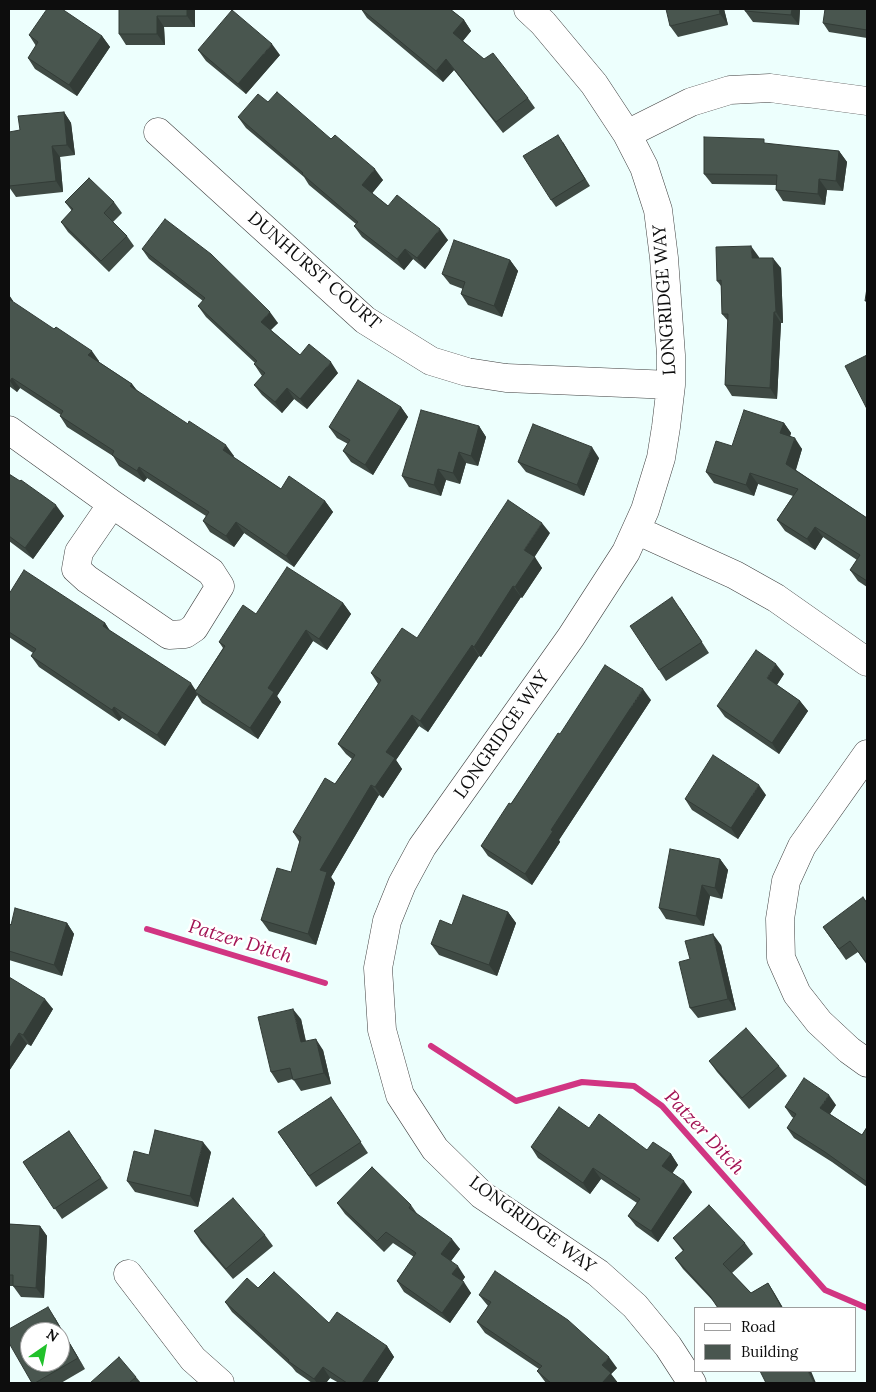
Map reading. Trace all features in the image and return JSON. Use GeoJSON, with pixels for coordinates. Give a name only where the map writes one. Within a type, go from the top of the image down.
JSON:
{"type":"FeatureCollection","features":[{"type":"Feature","properties":{"kind":"street","name":"LONGRIDGE WAY"},"geometry":{"type":"LineString","coordinates":[[528,9],[543,23],[594,84],[627,134],[644,167],[658,210],[664,258],[671,355],[671,385],[666,426],[660,458],[645,510],[626,552],[571,637],[422,847],[402,884],[387,921],[378,968],[382,1030],[400,1095],[435,1149],[482,1195],[598,1272],[635,1306],[668,1346],[692,1383]]}},
{"type":"Feature","properties":{"kind":"street"},"geometry":{"type":"LineString","coordinates":[[627,134],[691,102],[730,90],[770,88],[867,101]]}},
{"type":"Feature","properties":{"kind":"street","name":"DUNHURST COURT"},"geometry":{"type":"LineString","coordinates":[[158,132],[365,320],[431,361],[467,372],[506,378],[671,385]]}},
{"type":"Feature","properties":{"kind":"street"},"geometry":{"type":"LineString","coordinates":[[9,430],[211,572],[220,586],[194,628],[184,634],[169,635],[87,579],[76,569],[79,552],[112,504]]}},
{"type":"Feature","properties":{"kind":"street"},"geometry":{"type":"LineString","coordinates":[[636,530],[735,575],[776,598],[867,662]]}},
{"type":"Feature","properties":{"kind":"street"},"geometry":{"type":"LineString","coordinates":[[867,754],[802,846],[786,881],[780,920],[781,958],[797,994],[819,1022],[849,1050],[867,1063]]}},
{"type":"Feature","properties":{"kind":"street"},"geometry":{"type":"LineString","coordinates":[[128,1274],[193,1359],[220,1383]]}},
{"type":"Feature","properties":{"kind":"building"},"geometry":{"type":"Polygon","coordinates":[[[47,9],[62,9],[102,36],[69,85],[28,58],[38,42],[29,35],[47,9]]]}},
{"type":"Feature","properties":{"kind":"building"},"geometry":{"type":"Polygon","coordinates":[[[119,9],[187,9],[187,16],[157,16],[157,34],[119,34],[119,9]]]}},
{"type":"Feature","properties":{"kind":"building"},"geometry":{"type":"Polygon","coordinates":[[[361,9],[450,9],[464,20],[453,33],[484,59],[493,53],[528,98],[496,122],[446,59],[436,71],[361,9]]]}},
{"type":"Feature","properties":{"kind":"building"},"geometry":{"type":"Polygon","coordinates":[[[666,9],[719,9],[720,14],[670,26],[666,9]]]}},
{"type":"Feature","properties":{"kind":"building"},"geometry":{"type":"Polygon","coordinates":[[[745,9],[792,9],[791,15],[745,11],[745,9]]]}},
{"type":"Feature","properties":{"kind":"building"},"geometry":{"type":"Polygon","coordinates":[[[825,9],[867,9],[867,30],[823,23],[825,9]]]}},
{"type":"Feature","properties":{"kind":"building"},"geometry":{"type":"Polygon","coordinates":[[[232,10],[272,44],[238,84],[198,50],[232,10]]]}},
{"type":"Feature","properties":{"kind":"building"},"geometry":{"type":"Polygon","coordinates":[[[277,92],[331,139],[335,135],[375,169],[362,185],[388,206],[397,195],[440,229],[417,258],[405,249],[397,259],[354,226],[358,222],[238,117],[258,94],[268,102],[277,92]]]}},
{"type":"Feature","properties":{"kind":"building"},"geometry":{"type":"Polygon","coordinates":[[[64,112],[67,145],[52,146],[56,181],[9,186],[9,132],[20,130],[18,116],[64,112]]]}},
{"type":"Feature","properties":{"kind":"building"},"geometry":{"type":"Polygon","coordinates":[[[558,135],[585,179],[551,200],[523,156],[558,135]]]}},
{"type":"Feature","properties":{"kind":"building"},"geometry":{"type":"Polygon","coordinates":[[[704,137],[764,139],[764,143],[839,151],[836,181],[819,179],[818,194],[776,190],[777,175],[704,174],[704,137]]]}},
{"type":"Feature","properties":{"kind":"building"},"geometry":{"type":"Polygon","coordinates":[[[89,178],[114,202],[104,213],[127,236],[101,261],[61,222],[73,209],[65,202],[89,178]]]}},
{"type":"Feature","properties":{"kind":"building"},"geometry":{"type":"Polygon","coordinates":[[[165,219],[211,254],[270,312],[261,322],[300,355],[309,344],[331,362],[300,399],[287,388],[275,402],[254,385],[265,373],[254,364],[257,361],[198,306],[205,298],[142,249],[165,219]]]}},
{"type":"Feature","properties":{"kind":"building"},"geometry":{"type":"Polygon","coordinates":[[[454,240],[510,260],[494,306],[461,294],[465,282],[442,274],[454,240]]]}},
{"type":"Feature","properties":{"kind":"building"},"geometry":{"type":"Polygon","coordinates":[[[751,246],[752,258],[773,258],[776,312],[774,312],[770,388],[725,385],[728,314],[722,314],[721,280],[717,281],[716,247],[751,246]]]}},
{"type":"Feature","properties":{"kind":"building"},"geometry":{"type":"Polygon","coordinates":[[[9,299],[54,329],[56,327],[92,351],[88,355],[132,384],[130,386],[188,424],[189,421],[226,445],[223,450],[281,489],[289,476],[325,501],[286,556],[236,522],[226,536],[203,521],[209,512],[139,467],[137,471],[112,455],[114,451],[60,416],[63,411],[12,378],[10,381],[9,299]]]}},
{"type":"Feature","properties":{"kind":"building"},"geometry":{"type":"Polygon","coordinates":[[[867,355],[867,409],[845,366],[867,355]]]}},
{"type":"Feature","properties":{"kind":"building"},"geometry":{"type":"Polygon","coordinates":[[[358,380],[401,407],[365,465],[343,451],[350,440],[329,427],[358,380]]]}},
{"type":"Feature","properties":{"kind":"building"},"geometry":{"type":"Polygon","coordinates":[[[421,410],[479,426],[471,456],[459,452],[453,473],[438,469],[434,485],[402,476],[421,410]]]}},
{"type":"Feature","properties":{"kind":"building"},"geometry":{"type":"Polygon","coordinates":[[[744,410],[784,423],[780,433],[795,438],[786,464],[867,518],[867,581],[850,570],[860,555],[815,527],[807,539],[777,520],[798,489],[750,473],[746,485],[706,472],[716,441],[732,446],[744,410]]]}},
{"type":"Feature","properties":{"kind":"building"},"geometry":{"type":"Polygon","coordinates":[[[533,424],[592,447],[577,485],[518,462],[533,424]]]}},
{"type":"Feature","properties":{"kind":"building"},"geometry":{"type":"Polygon","coordinates":[[[9,474],[21,480],[56,505],[25,548],[9,536],[9,474]]]}},
{"type":"Feature","properties":{"kind":"building"},"geometry":{"type":"Polygon","coordinates":[[[508,500],[542,523],[524,550],[535,557],[515,587],[513,586],[474,647],[472,645],[420,721],[412,715],[386,752],[395,758],[375,787],[371,785],[320,870],[327,872],[308,934],[261,920],[277,868],[291,872],[301,837],[293,832],[325,778],[335,784],[355,755],[338,744],[381,680],[371,673],[402,628],[417,638],[508,500]]]}},
{"type":"Feature","properties":{"kind":"building"},"geometry":{"type":"Polygon","coordinates":[[[287,567],[343,603],[319,639],[306,630],[268,688],[274,692],[250,728],[195,692],[225,646],[219,642],[243,605],[256,614],[287,567]]]}},
{"type":"Feature","properties":{"kind":"building"},"geometry":{"type":"Polygon","coordinates":[[[24,570],[105,623],[103,626],[191,683],[157,735],[114,707],[112,710],[31,656],[36,649],[9,632],[9,594],[24,570]]]}},
{"type":"Feature","properties":{"kind":"building"},"geometry":{"type":"Polygon","coordinates":[[[672,597],[702,642],[659,670],[630,626],[672,597]]]}},
{"type":"Feature","properties":{"kind":"building"},"geometry":{"type":"Polygon","coordinates":[[[756,650],[776,664],[767,678],[800,701],[772,743],[717,706],[756,650]]]}},
{"type":"Feature","properties":{"kind":"building"},"geometry":{"type":"Polygon","coordinates":[[[605,665],[643,689],[551,830],[553,831],[525,874],[481,846],[558,733],[560,734],[605,665]]]}},
{"type":"Feature","properties":{"kind":"building"},"geometry":{"type":"Polygon","coordinates":[[[713,755],[759,785],[731,828],[685,799],[713,755]]]}},
{"type":"Feature","properties":{"kind":"building"},"geometry":{"type":"Polygon","coordinates":[[[670,849],[720,859],[715,888],[702,885],[696,916],[659,908],[670,849]]]}},
{"type":"Feature","properties":{"kind":"building"},"geometry":{"type":"Polygon","coordinates":[[[463,895],[508,912],[489,965],[431,944],[440,920],[452,925],[463,895]]]}},
{"type":"Feature","properties":{"kind":"building"},"geometry":{"type":"Polygon","coordinates":[[[863,897],[867,903],[866,962],[850,941],[839,949],[823,927],[863,897]]]}},
{"type":"Feature","properties":{"kind":"building"},"geometry":{"type":"Polygon","coordinates":[[[15,908],[67,923],[54,965],[9,951],[9,924],[11,925],[15,908]]]}},
{"type":"Feature","properties":{"kind":"building"},"geometry":{"type":"Polygon","coordinates":[[[713,934],[728,999],[690,1008],[679,962],[690,959],[685,941],[713,934]]]}},
{"type":"Feature","properties":{"kind":"building"},"geometry":{"type":"Polygon","coordinates":[[[9,977],[45,999],[23,1035],[19,1033],[9,1049],[9,977]]]}},
{"type":"Feature","properties":{"kind":"building"},"geometry":{"type":"Polygon","coordinates":[[[293,1009],[301,1042],[316,1039],[324,1073],[293,1080],[290,1068],[271,1072],[258,1017],[293,1009]]]}},
{"type":"Feature","properties":{"kind":"building"},"geometry":{"type":"Polygon","coordinates":[[[746,1028],[779,1066],[742,1098],[709,1061],[746,1028]]]}},
{"type":"Feature","properties":{"kind":"building"},"geometry":{"type":"Polygon","coordinates":[[[804,1078],[829,1095],[820,1108],[862,1135],[867,1127],[867,1182],[787,1128],[796,1114],[785,1107],[804,1078]]]}},
{"type":"Feature","properties":{"kind":"building"},"geometry":{"type":"Polygon","coordinates":[[[331,1097],[361,1142],[309,1176],[278,1132],[331,1097]]]}},
{"type":"Feature","properties":{"kind":"building"},"geometry":{"type":"Polygon","coordinates":[[[559,1107],[589,1128],[599,1114],[647,1150],[653,1142],[671,1154],[662,1166],[684,1181],[651,1231],[628,1216],[640,1199],[593,1168],[583,1183],[531,1147],[559,1107]]]}},
{"type":"Feature","properties":{"kind":"building"},"geometry":{"type":"Polygon","coordinates":[[[155,1130],[203,1142],[190,1196],[127,1181],[134,1151],[149,1155],[155,1130]]]}},
{"type":"Feature","properties":{"kind":"building"},"geometry":{"type":"Polygon","coordinates":[[[69,1131],[101,1178],[54,1209],[23,1162],[69,1131]]]}},
{"type":"Feature","properties":{"kind":"building"},"geometry":{"type":"Polygon","coordinates":[[[372,1167],[411,1205],[409,1208],[452,1239],[441,1254],[458,1266],[452,1274],[464,1282],[442,1313],[397,1281],[416,1253],[386,1232],[377,1241],[337,1203],[372,1167]]]}},
{"type":"Feature","properties":{"kind":"building"},"geometry":{"type":"Polygon","coordinates":[[[233,1198],[265,1235],[226,1269],[194,1231],[233,1198]]]}},
{"type":"Feature","properties":{"kind":"building"},"geometry":{"type":"Polygon","coordinates":[[[709,1205],[745,1243],[723,1264],[751,1293],[768,1283],[781,1307],[717,1307],[710,1296],[675,1258],[684,1250],[673,1238],[709,1205]]]}},
{"type":"Feature","properties":{"kind":"building"},"geometry":{"type":"Polygon","coordinates":[[[9,1224],[40,1226],[36,1288],[13,1286],[13,1275],[9,1275],[9,1224]]]}},
{"type":"Feature","properties":{"kind":"building"},"geometry":{"type":"Polygon","coordinates":[[[495,1271],[568,1320],[609,1357],[602,1365],[611,1373],[602,1383],[551,1383],[537,1371],[542,1366],[477,1322],[491,1302],[479,1295],[495,1271]]]}},
{"type":"Feature","properties":{"kind":"building"},"geometry":{"type":"Polygon","coordinates":[[[274,1272],[329,1323],[337,1312],[387,1346],[362,1383],[347,1383],[323,1367],[314,1379],[288,1361],[225,1302],[247,1278],[258,1288],[274,1272]]]}},
{"type":"Feature","properties":{"kind":"building"},"geometry":{"type":"Polygon","coordinates":[[[48,1307],[57,1322],[21,1322],[48,1307]]]}},
{"type":"Feature","properties":{"kind":"building"},"geometry":{"type":"Polygon","coordinates":[[[20,1323],[20,1362],[9,1343],[9,1329],[20,1323]]]}},
{"type":"Feature","properties":{"kind":"building"},"geometry":{"type":"Polygon","coordinates":[[[70,1344],[78,1358],[70,1363],[70,1344]]]}},
{"type":"Feature","properties":{"kind":"building"},"geometry":{"type":"Polygon","coordinates":[[[119,1357],[136,1377],[129,1383],[90,1383],[119,1357]]]}},
{"type":"Feature","properties":{"kind":"building"},"geometry":{"type":"Polygon","coordinates":[[[26,1372],[54,1372],[35,1383],[32,1383],[26,1372]]]}},
{"type":"Feature","properties":{"kind":"building"},"geometry":{"type":"Polygon","coordinates":[[[760,1372],[808,1372],[814,1383],[766,1383],[760,1372]]]}},
{"type":"Feature","properties":{"kind":"waterway","name":"Patzer Ditch"},"geometry":{"type":"LineString","coordinates":[[147,929],[325,983]]}},
{"type":"Feature","properties":{"kind":"waterway","name":"Patzer Ditch"},"geometry":{"type":"LineString","coordinates":[[431,1046],[516,1101],[582,1082],[634,1086],[662,1106],[825,1290],[867,1308]]}}]}
